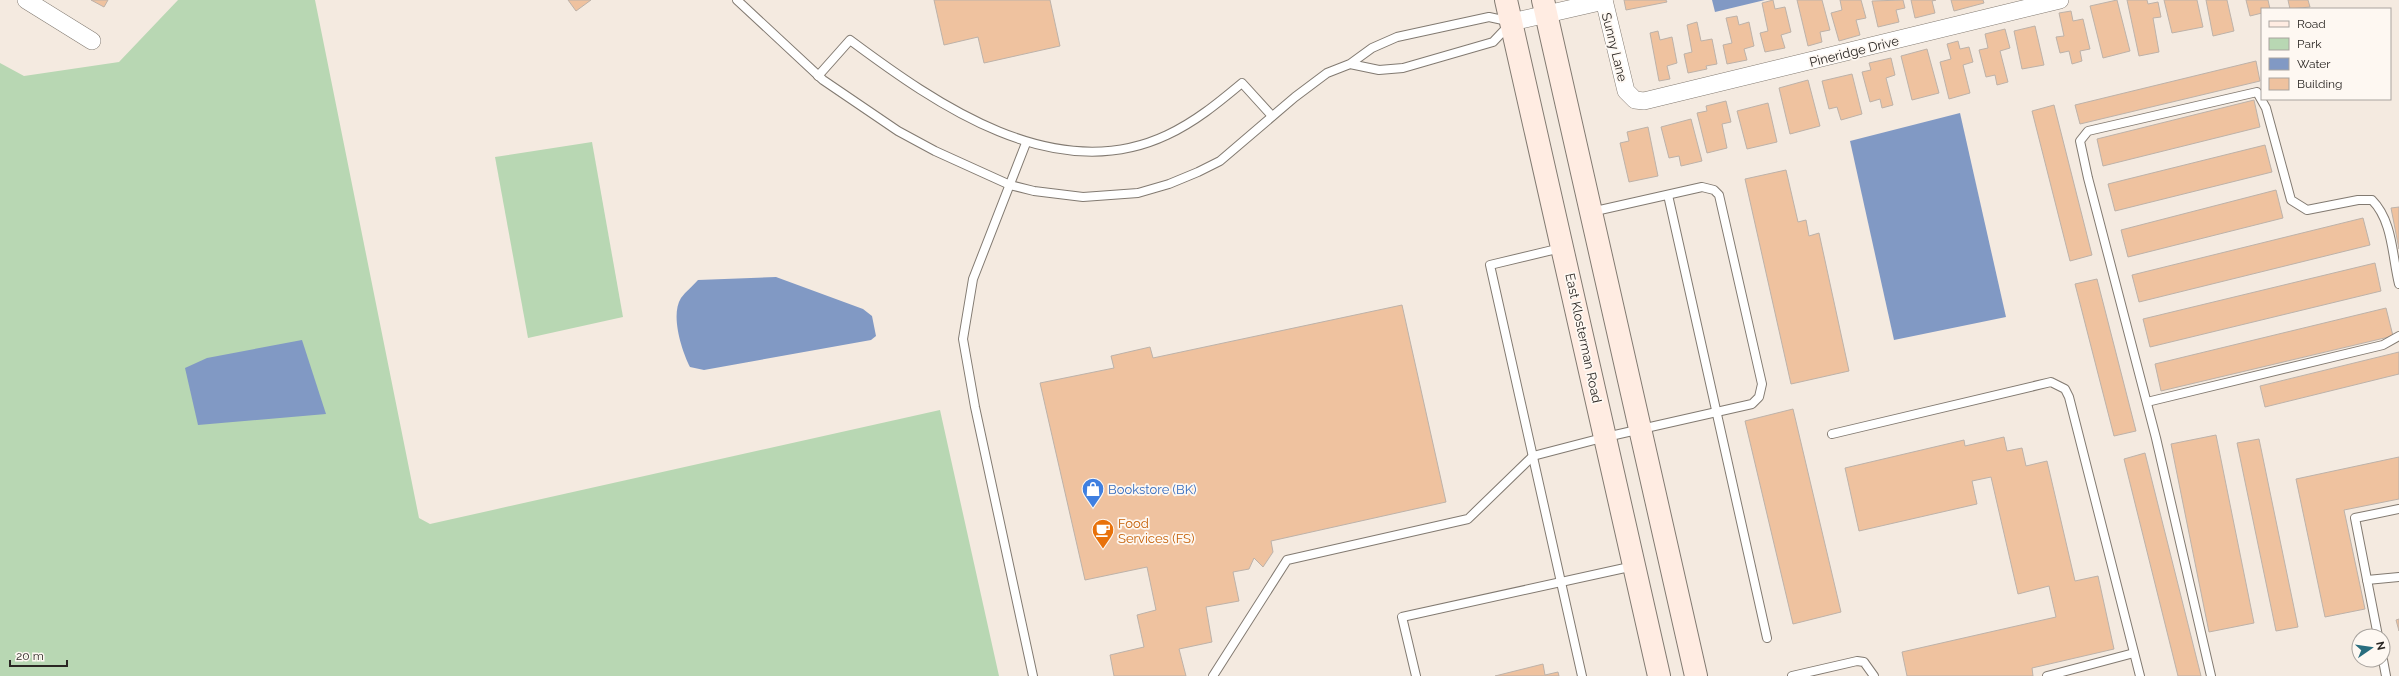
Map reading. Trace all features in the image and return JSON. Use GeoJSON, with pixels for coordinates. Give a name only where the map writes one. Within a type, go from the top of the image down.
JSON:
{"type":"FeatureCollection","features":[{"type":"Feature","properties":{"kind":"main road","name":"East Klosterman Road"},"geometry":{"type":"LineString","coordinates":[[1506,0],[1564,247],[1659,676]]}},
{"type":"Feature","properties":{"kind":"main road"},"geometry":{"type":"LineString","coordinates":[[1545,7],[1696,676]]}},
{"type":"Feature","properties":{"kind":"street"},"geometry":{"type":"LineString","coordinates":[[26,0],[92,41]]}},
{"type":"Feature","properties":{"kind":"street"},"geometry":{"type":"LineString","coordinates":[[1512,22],[1545,7],[1604,0]]}},
{"type":"Feature","properties":{"kind":"street","name":"Sunny Lane"},"geometry":{"type":"LineString","coordinates":[[1604,0],[1626,91],[1635,100],[1649,101]]}},
{"type":"Feature","properties":{"kind":"street","name":"Pineridge Drive"},"geometry":{"type":"LineString","coordinates":[[1649,101],[2060,0]]}},
{"type":"Feature","properties":{"kind":"lane"},"geometry":{"type":"LineString","coordinates":[[737,0],[818,76],[898,131],[935,151],[1010,185],[1034,192],[1083,197],[1138,193],[1169,184],[1220,160],[1272,116],[1327,73],[1350,64],[1372,48],[1396,37],[1489,17],[1512,22]]}},
{"type":"Feature","properties":{"kind":"lane"},"geometry":{"type":"LineString","coordinates":[[1350,64],[1378,70],[1403,68],[1493,42],[1512,22]]}},
{"type":"Feature","properties":{"kind":"lane"},"geometry":{"type":"LineString","coordinates":[[818,76],[850,40],[928,94],[971,118],[1026,143],[1060,150],[1116,150],[1140,145],[1166,136],[1188,125],[1208,111],[1242,83],[1272,116]]}},
{"type":"Feature","properties":{"kind":"lane"},"geometry":{"type":"LineString","coordinates":[[2211,676],[2147,402],[2083,159],[2080,141],[2088,130],[2257,92],[2261,99]]}},
{"type":"Feature","properties":{"kind":"lane"},"geometry":{"type":"LineString","coordinates":[[2262,100],[2266,108],[2292,200],[2307,210],[2358,200],[2372,200],[2380,208],[2386,219],[2399,284]]}},
{"type":"Feature","properties":{"kind":"lane"},"geometry":{"type":"LineString","coordinates":[[1026,143],[973,279],[963,339],[975,407],[1033,676]]}},
{"type":"Feature","properties":{"kind":"lane"},"geometry":{"type":"LineString","coordinates":[[1213,676],[1288,560],[1468,519],[1533,456],[1606,437],[1752,404],[1759,397],[1762,384],[1719,195],[1708,187],[1591,212]]}},
{"type":"Feature","properties":{"kind":"lane"},"geometry":{"type":"LineString","coordinates":[[1668,195],[1767,638]]}},
{"type":"Feature","properties":{"kind":"lane"},"geometry":{"type":"LineString","coordinates":[[1564,247],[1490,265],[1582,676]]}},
{"type":"Feature","properties":{"kind":"lane"},"geometry":{"type":"LineString","coordinates":[[2147,402],[2383,345],[2399,336]]}},
{"type":"Feature","properties":{"kind":"lane"},"geometry":{"type":"LineString","coordinates":[[1832,434],[2051,382],[2058,384],[2065,389],[2069,397],[2140,676]]}},
{"type":"Feature","properties":{"kind":"lane"},"geometry":{"type":"LineString","coordinates":[[2376,628],[2355,518],[2399,509]]}},
{"type":"Feature","properties":{"kind":"lane"},"geometry":{"type":"LineString","coordinates":[[1416,676],[1402,617],[1635,566]]}},
{"type":"Feature","properties":{"kind":"lane"},"geometry":{"type":"LineString","coordinates":[[2367,580],[2399,577]]}},
{"type":"Feature","properties":{"kind":"lane"},"geometry":{"type":"LineString","coordinates":[[2047,676],[2134,653]]}},
{"type":"Feature","properties":{"kind":"lane"},"geometry":{"type":"LineString","coordinates":[[1792,676],[1857,661],[1864,662],[1874,676]]}},
{"type":"Feature","properties":{"kind":"green space"},"geometry":{"type":"Polygon","coordinates":[[[178,0],[315,0],[419,518],[430,524],[940,410],[999,676],[0,676],[0,63],[24,76],[119,62],[178,0]]]}},
{"type":"Feature","properties":{"kind":"green space"},"geometry":{"type":"Polygon","coordinates":[[[592,142],[623,317],[528,338],[495,157],[592,142]]]}},
{"type":"Feature","properties":{"kind":"water"},"geometry":{"type":"Polygon","coordinates":[[[1712,0],[1765,0],[1715,12],[1712,0]]]}},
{"type":"Feature","properties":{"kind":"water"},"geometry":{"type":"Polygon","coordinates":[[[1960,113],[2006,317],[1894,340],[1850,141],[1960,113]]]}},
{"type":"Feature","properties":{"kind":"water"},"geometry":{"type":"Polygon","coordinates":[[[776,277],[863,309],[872,316],[876,336],[871,340],[704,370],[690,367],[678,333],[677,323],[678,305],[685,293],[698,280],[776,277]]]}},
{"type":"Feature","properties":{"kind":"water"},"geometry":{"type":"Polygon","coordinates":[[[302,340],[326,414],[198,425],[185,368],[207,358],[302,340]]]}},
{"type":"Feature","properties":{"kind":"building"},"geometry":{"type":"Polygon","coordinates":[[[91,0],[108,0],[104,7],[91,0]]]}},
{"type":"Feature","properties":{"kind":"building"},"geometry":{"type":"Polygon","coordinates":[[[568,0],[591,0],[576,11],[568,0]]]}},
{"type":"Feature","properties":{"kind":"building"},"geometry":{"type":"Polygon","coordinates":[[[934,0],[1050,0],[1060,46],[984,63],[978,37],[944,45],[934,0]]]}},
{"type":"Feature","properties":{"kind":"building"},"geometry":{"type":"Polygon","coordinates":[[[1624,0],[1666,0],[1667,2],[1626,10],[1624,0]]]}},
{"type":"Feature","properties":{"kind":"building"},"geometry":{"type":"Polygon","coordinates":[[[1773,0],[1775,9],[1785,7],[1791,32],[1781,35],[1785,48],[1765,52],[1760,33],[1768,31],[1762,3],[1773,0]]]}},
{"type":"Feature","properties":{"kind":"building"},"geometry":{"type":"Polygon","coordinates":[[[1797,0],[1822,0],[1830,30],[1820,32],[1822,42],[1808,46],[1797,0]]]}},
{"type":"Feature","properties":{"kind":"building"},"geometry":{"type":"Polygon","coordinates":[[[1840,0],[1861,0],[1866,18],[1856,20],[1860,35],[1839,41],[1831,13],[1842,10],[1840,0]]]}},
{"type":"Feature","properties":{"kind":"building"},"geometry":{"type":"Polygon","coordinates":[[[1903,0],[1905,8],[1896,10],[1899,22],[1878,27],[1872,1],[1903,0]]]}},
{"type":"Feature","properties":{"kind":"building"},"geometry":{"type":"Polygon","coordinates":[[[1911,0],[1936,0],[1932,1],[1935,13],[1915,18],[1911,0]]]}},
{"type":"Feature","properties":{"kind":"building"},"geometry":{"type":"Polygon","coordinates":[[[1951,0],[1983,0],[1984,3],[1954,11],[1951,0]]]}},
{"type":"Feature","properties":{"kind":"building"},"geometry":{"type":"Polygon","coordinates":[[[2117,0],[2130,51],[2103,58],[2090,6],[2117,0]]]}},
{"type":"Feature","properties":{"kind":"building"},"geometry":{"type":"Polygon","coordinates":[[[2127,0],[2147,0],[2148,4],[2158,2],[2161,17],[2153,18],[2159,52],[2139,56],[2127,0]]]}},
{"type":"Feature","properties":{"kind":"building"},"geometry":{"type":"Polygon","coordinates":[[[2164,0],[2197,0],[2203,27],[2172,33],[2164,0]]]}},
{"type":"Feature","properties":{"kind":"building"},"geometry":{"type":"Polygon","coordinates":[[[2206,0],[2227,0],[2234,31],[2213,36],[2206,0]]]}},
{"type":"Feature","properties":{"kind":"building"},"geometry":{"type":"Polygon","coordinates":[[[2246,0],[2268,0],[2270,8],[2261,8],[2261,13],[2250,16],[2246,0]]]}},
{"type":"Feature","properties":{"kind":"building"},"geometry":{"type":"Polygon","coordinates":[[[2288,0],[2308,0],[2310,7],[2300,8],[2290,8],[2288,0]]]}},
{"type":"Feature","properties":{"kind":"building"},"geometry":{"type":"Polygon","coordinates":[[[2071,11],[2073,21],[2083,19],[2090,49],[2080,51],[2082,61],[2072,64],[2069,51],[2060,53],[2056,37],[2064,36],[2059,13],[2071,11]]]}},
{"type":"Feature","properties":{"kind":"building"},"geometry":{"type":"Polygon","coordinates":[[[1737,16],[1739,25],[1749,22],[1754,46],[1744,49],[1747,60],[1727,64],[1723,45],[1732,43],[1726,18],[1737,16]]]}},
{"type":"Feature","properties":{"kind":"building"},"geometry":{"type":"Polygon","coordinates":[[[1697,22],[1701,41],[1712,39],[1717,64],[1706,66],[1707,69],[1688,73],[1684,54],[1692,52],[1687,25],[1697,22]]]}},
{"type":"Feature","properties":{"kind":"building"},"geometry":{"type":"Polygon","coordinates":[[[2035,26],[2044,65],[2022,69],[2014,31],[2035,26]]]}},
{"type":"Feature","properties":{"kind":"building"},"geometry":{"type":"Polygon","coordinates":[[[2005,29],[2010,48],[2000,51],[2008,82],[1997,85],[1995,75],[1986,77],[1979,50],[1988,48],[1985,34],[2005,29]]]}},
{"type":"Feature","properties":{"kind":"building"},"geometry":{"type":"Polygon","coordinates":[[[1658,31],[1660,40],[1672,37],[1677,63],[1667,66],[1670,79],[1659,81],[1650,33],[1658,31]]]}},
{"type":"Feature","properties":{"kind":"building"},"geometry":{"type":"Polygon","coordinates":[[[1958,41],[1960,49],[1969,47],[1973,62],[1963,65],[1970,93],[1949,99],[1940,62],[1951,59],[1947,44],[1958,41]]]}},
{"type":"Feature","properties":{"kind":"building"},"geometry":{"type":"Polygon","coordinates":[[[1927,49],[1939,93],[1912,100],[1901,56],[1927,49]]]}},
{"type":"Feature","properties":{"kind":"building"},"geometry":{"type":"Polygon","coordinates":[[[1891,58],[1895,75],[1886,78],[1893,105],[1882,108],[1880,99],[1870,102],[1862,72],[1871,70],[1869,63],[1891,58]]]}},
{"type":"Feature","properties":{"kind":"building"},"geometry":{"type":"Polygon","coordinates":[[[2256,61],[2260,81],[2080,124],[2075,105],[2256,61]]]}},
{"type":"Feature","properties":{"kind":"building"},"geometry":{"type":"Polygon","coordinates":[[[1852,74],[1862,114],[1841,120],[1837,107],[1829,109],[1822,81],[1852,74]]]}},
{"type":"Feature","properties":{"kind":"building"},"geometry":{"type":"Polygon","coordinates":[[[1808,80],[1820,126],[1790,134],[1779,88],[1808,80]]]}},
{"type":"Feature","properties":{"kind":"building"},"geometry":{"type":"Polygon","coordinates":[[[2254,100],[2260,127],[2103,166],[2097,139],[2254,100]]]}},
{"type":"Feature","properties":{"kind":"building"},"geometry":{"type":"Polygon","coordinates":[[[1726,101],[1731,122],[1722,124],[1727,148],[1707,153],[1697,113],[1707,111],[1706,106],[1726,101]]]}},
{"type":"Feature","properties":{"kind":"building"},"geometry":{"type":"Polygon","coordinates":[[[1768,103],[1777,142],[1747,149],[1737,111],[1768,103]]]}},
{"type":"Feature","properties":{"kind":"building"},"geometry":{"type":"Polygon","coordinates":[[[2054,105],[2092,255],[2070,261],[2032,111],[2054,105]]]}},
{"type":"Feature","properties":{"kind":"building"},"geometry":{"type":"Polygon","coordinates":[[[1691,119],[1702,161],[1681,166],[1679,156],[1669,158],[1661,127],[1691,119]]]}},
{"type":"Feature","properties":{"kind":"building"},"geometry":{"type":"Polygon","coordinates":[[[1648,127],[1658,176],[1629,182],[1620,143],[1629,141],[1627,132],[1648,127]]]}},
{"type":"Feature","properties":{"kind":"building"},"geometry":{"type":"Polygon","coordinates":[[[2265,145],[2272,172],[2115,211],[2108,184],[2265,145]]]}},
{"type":"Feature","properties":{"kind":"building"},"geometry":{"type":"Polygon","coordinates":[[[1786,170],[1798,222],[1806,220],[1809,236],[1819,233],[1849,371],[1791,384],[1745,179],[1786,170]]]}},
{"type":"Feature","properties":{"kind":"building"},"geometry":{"type":"Polygon","coordinates":[[[2276,190],[2283,218],[2128,257],[2121,230],[2276,190]]]}},
{"type":"Feature","properties":{"kind":"building"},"geometry":{"type":"Polygon","coordinates":[[[2399,207],[2399,249],[2391,208],[2399,207]]]}},
{"type":"Feature","properties":{"kind":"building"},"geometry":{"type":"Polygon","coordinates":[[[2363,218],[2370,245],[2139,302],[2132,275],[2363,218]]]}},
{"type":"Feature","properties":{"kind":"building"},"geometry":{"type":"Polygon","coordinates":[[[2375,263],[2381,291],[2150,347],[2143,319],[2375,263]]]}},
{"type":"Feature","properties":{"kind":"building"},"geometry":{"type":"Polygon","coordinates":[[[2097,279],[2136,431],[2114,436],[2075,284],[2097,279]]]}},
{"type":"Feature","properties":{"kind":"building"},"geometry":{"type":"Polygon","coordinates":[[[1402,305],[1446,502],[1271,541],[1273,552],[1263,567],[1254,558],[1249,569],[1233,572],[1239,601],[1206,607],[1212,642],[1179,649],[1186,676],[1114,676],[1110,655],[1144,647],[1137,615],[1156,610],[1147,567],[1085,580],[1040,383],[1114,368],[1111,356],[1150,347],[1153,358],[1402,305]]]}},
{"type":"Feature","properties":{"kind":"building"},"geometry":{"type":"Polygon","coordinates":[[[2386,308],[2393,336],[2161,391],[2155,364],[2386,308]]]}},
{"type":"Feature","properties":{"kind":"building"},"geometry":{"type":"Polygon","coordinates":[[[2399,352],[2399,374],[2265,407],[2260,386],[2399,352]]]}},
{"type":"Feature","properties":{"kind":"building"},"geometry":{"type":"Polygon","coordinates":[[[1793,409],[1841,612],[1793,624],[1745,421],[1793,409]]]}},
{"type":"Feature","properties":{"kind":"building"},"geometry":{"type":"Polygon","coordinates":[[[2216,435],[2254,623],[2209,632],[2171,444],[2216,435]]]}},
{"type":"Feature","properties":{"kind":"building"},"geometry":{"type":"Polygon","coordinates":[[[2004,437],[2007,451],[2022,448],[2026,466],[2047,461],[2075,581],[2098,576],[2114,649],[2032,668],[2033,676],[1907,676],[1902,652],[2056,617],[2049,586],[2018,594],[1991,477],[1972,481],[1977,504],[1859,531],[1845,468],[1964,440],[1965,446],[2004,437]]]}},
{"type":"Feature","properties":{"kind":"building"},"geometry":{"type":"Polygon","coordinates":[[[2259,439],[2298,627],[2276,631],[2237,443],[2259,439]]]}},
{"type":"Feature","properties":{"kind":"building"},"geometry":{"type":"Polygon","coordinates":[[[2145,453],[2201,676],[2178,676],[2124,459],[2145,453]]]}},
{"type":"Feature","properties":{"kind":"building"},"geometry":{"type":"Polygon","coordinates":[[[2399,457],[2399,499],[2344,510],[2365,609],[2325,617],[2296,479],[2399,457]]]}},
{"type":"Feature","properties":{"kind":"building"},"geometry":{"type":"Polygon","coordinates":[[[2399,619],[2399,631],[2396,620],[2399,619]]]}},
{"type":"Feature","properties":{"kind":"building"},"geometry":{"type":"Polygon","coordinates":[[[1543,664],[1545,675],[1558,672],[1559,676],[1495,676],[1543,664]]]}},
{"type":"Feature","properties":{"kind":"place","name":"Bookstore (BK)"},"geometry":{"type":"Point","coordinates":[1093,508]}},
{"type":"Feature","properties":{"kind":"place","name":"Food Services (FS)"},"geometry":{"type":"Point","coordinates":[1103,550]}}]}
